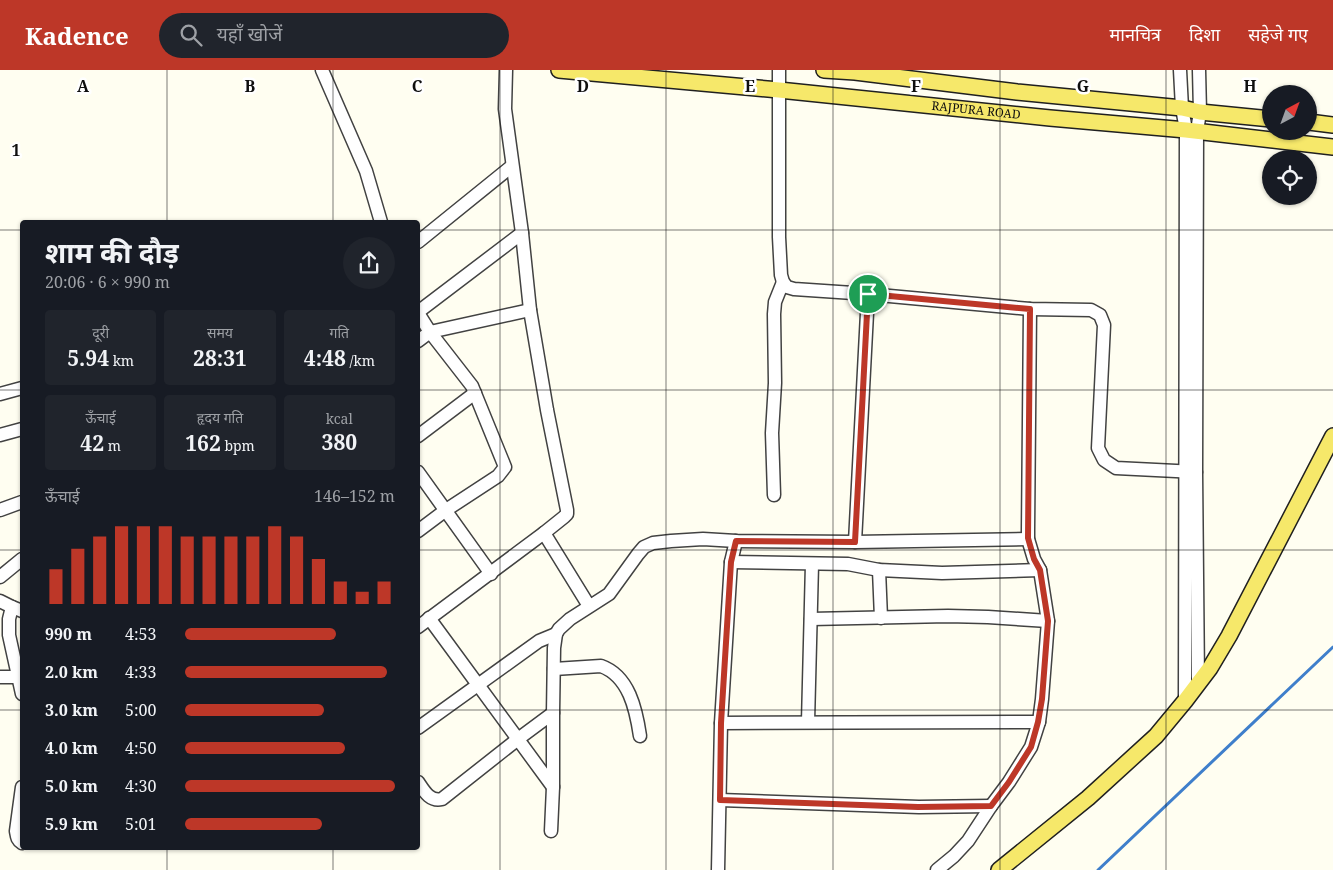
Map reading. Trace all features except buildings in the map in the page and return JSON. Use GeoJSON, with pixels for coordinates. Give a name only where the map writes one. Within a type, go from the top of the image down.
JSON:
{"type":"FeatureCollection","features":[{"type":"Feature","properties":{"kind":"main road","name":"RAJPURA ROAD"},"geometry":{"type":"LineString","coordinates":[[559,70],[1192,131],[1333,147]]}},
{"type":"Feature","properties":{"kind":"main road","name":"RAJPURA ROAD"},"geometry":{"type":"LineString","coordinates":[[824,70],[1262,118]]}},
{"type":"Feature","properties":{"kind":"main road"},"geometry":{"type":"LineString","coordinates":[[1318,124],[1333,126]]}},
{"type":"Feature","properties":{"kind":"main road"},"geometry":{"type":"LineString","coordinates":[[999,870],[1088,798],[1156,736],[1185,701],[1210,668],[1229,636],[1333,436]]}},
{"type":"Feature","properties":{"kind":"street"},"geometry":{"type":"LineString","coordinates":[[322,70],[366,171],[380,220]]}},
{"type":"Feature","properties":{"kind":"street"},"geometry":{"type":"LineString","coordinates":[[420,625],[544,533],[564,517],[568,507],[547,410],[530,310],[522,233],[505,109],[506,70]]}},
{"type":"Feature","properties":{"kind":"street"},"geometry":{"type":"LineString","coordinates":[[779,70],[781,275],[783,282],[787,286],[794,289],[1030,309],[1091,310],[1100,315],[1104,325],[1098,448],[1104,460],[1116,468],[1190,472]]}},
{"type":"Feature","properties":{"kind":"street"},"geometry":{"type":"LineString","coordinates":[[1180,70],[1182,108],[1192,131]]}},
{"type":"Feature","properties":{"kind":"street"},"geometry":{"type":"LineString","coordinates":[[1198,683],[1191,577],[1190,472],[1192,131],[1200,112],[1199,70]]}},
{"type":"Feature","properties":{"kind":"street"},"geometry":{"type":"LineString","coordinates":[[420,240],[512,166]]}},
{"type":"Feature","properties":{"kind":"street"},"geometry":{"type":"LineString","coordinates":[[420,311],[522,233]]}},
{"type":"Feature","properties":{"kind":"street"},"geometry":{"type":"LineString","coordinates":[[774,495],[772,433],[775,382],[774,314],[775,302],[783,282]]}},
{"type":"Feature","properties":{"kind":"street"},"geometry":{"type":"LineString","coordinates":[[855,542],[868,294]]}},
{"type":"Feature","properties":{"kind":"street"},"geometry":{"type":"LineString","coordinates":[[936,870],[946,864],[968,840],[1031,747],[1042,699],[1048,621],[1040,570],[1034,559],[1028,538],[1030,309]]}},
{"type":"Feature","properties":{"kind":"street"},"geometry":{"type":"LineString","coordinates":[[420,340],[430,332],[530,310]]}},
{"type":"Feature","properties":{"kind":"street"},"geometry":{"type":"LineString","coordinates":[[420,316],[472,386],[505,467],[498,476],[420,530]]}},
{"type":"Feature","properties":{"kind":"street"},"geometry":{"type":"LineString","coordinates":[[0,394],[20,389]]}},
{"type":"Feature","properties":{"kind":"street"},"geometry":{"type":"LineString","coordinates":[[420,434],[475,393]]}},
{"type":"Feature","properties":{"kind":"street"},"geometry":{"type":"LineString","coordinates":[[0,435],[20,430]]}},
{"type":"Feature","properties":{"kind":"street"},"geometry":{"type":"LineString","coordinates":[[420,475],[491,574]]}},
{"type":"Feature","properties":{"kind":"street"},"geometry":{"type":"LineString","coordinates":[[0,510],[20,503]]}},
{"type":"Feature","properties":{"kind":"street"},"geometry":{"type":"LineString","coordinates":[[544,533],[589,606]]}},
{"type":"Feature","properties":{"kind":"street"},"geometry":{"type":"LineString","coordinates":[[551,831],[556,634],[559,629],[608,594],[644,547],[653,543],[703,539],[855,542],[1028,538]]}},
{"type":"Feature","properties":{"kind":"street"},"geometry":{"type":"LineString","coordinates":[[718,870],[721,723],[731,562],[736,541]]}},
{"type":"Feature","properties":{"kind":"street"},"geometry":{"type":"LineString","coordinates":[[0,577],[20,561]]}},
{"type":"Feature","properties":{"kind":"street"},"geometry":{"type":"LineString","coordinates":[[731,562],[848,564],[879,570],[942,573],[1040,570]]}},
{"type":"Feature","properties":{"kind":"street"},"geometry":{"type":"LineString","coordinates":[[808,722],[812,564]]}},
{"type":"Feature","properties":{"kind":"street"},"geometry":{"type":"LineString","coordinates":[[879,570],[881,618]]}},
{"type":"Feature","properties":{"kind":"street"},"geometry":{"type":"LineString","coordinates":[[1185,701],[1191,577]]}},
{"type":"Feature","properties":{"kind":"street"},"geometry":{"type":"LineString","coordinates":[[0,601],[17,609],[8,627],[20,686]]}},
{"type":"Feature","properties":{"kind":"street"},"geometry":{"type":"LineString","coordinates":[[811,619],[980,617],[1048,621]]}},
{"type":"Feature","properties":{"kind":"street"},"geometry":{"type":"LineString","coordinates":[[429,618],[553,786]]}},
{"type":"Feature","properties":{"kind":"street"},"geometry":{"type":"LineString","coordinates":[[420,727],[539,641],[556,634]]}},
{"type":"Feature","properties":{"kind":"street"},"geometry":{"type":"LineString","coordinates":[[554,670],[600,666],[607,668],[620,679],[631,696],[636,711],[640,736]]}},
{"type":"Feature","properties":{"kind":"street"},"geometry":{"type":"LineString","coordinates":[[0,677],[18,677]]}},
{"type":"Feature","properties":{"kind":"street"},"geometry":{"type":"LineString","coordinates":[[420,784],[431,798],[436,800],[442,799],[553,714]]}},
{"type":"Feature","properties":{"kind":"street"},"geometry":{"type":"LineString","coordinates":[[721,723],[1038,722]]}},
{"type":"Feature","properties":{"kind":"street"},"geometry":{"type":"LineString","coordinates":[[720,800],[918,807],[991,806]]}},
{"type":"Feature","properties":{"kind":"street"},"geometry":{"type":"LineString","coordinates":[[20,802],[16,831],[20,842]]}},
{"type":"Feature","properties":{"kind":"waterway"},"geometry":{"type":"LineString","coordinates":[[1098,870],[1333,647]]}},
{"type":"Feature","properties":{"kind":"route"},"geometry":{"type":"LineString","coordinates":[[868,294],[1030,309],[1028,538],[1034,559],[1040,570],[1048,621],[1042,699],[1031,747],[991,806],[918,807],[720,800],[721,723],[731,562],[736,541],[855,542],[868,294]]}}]}
